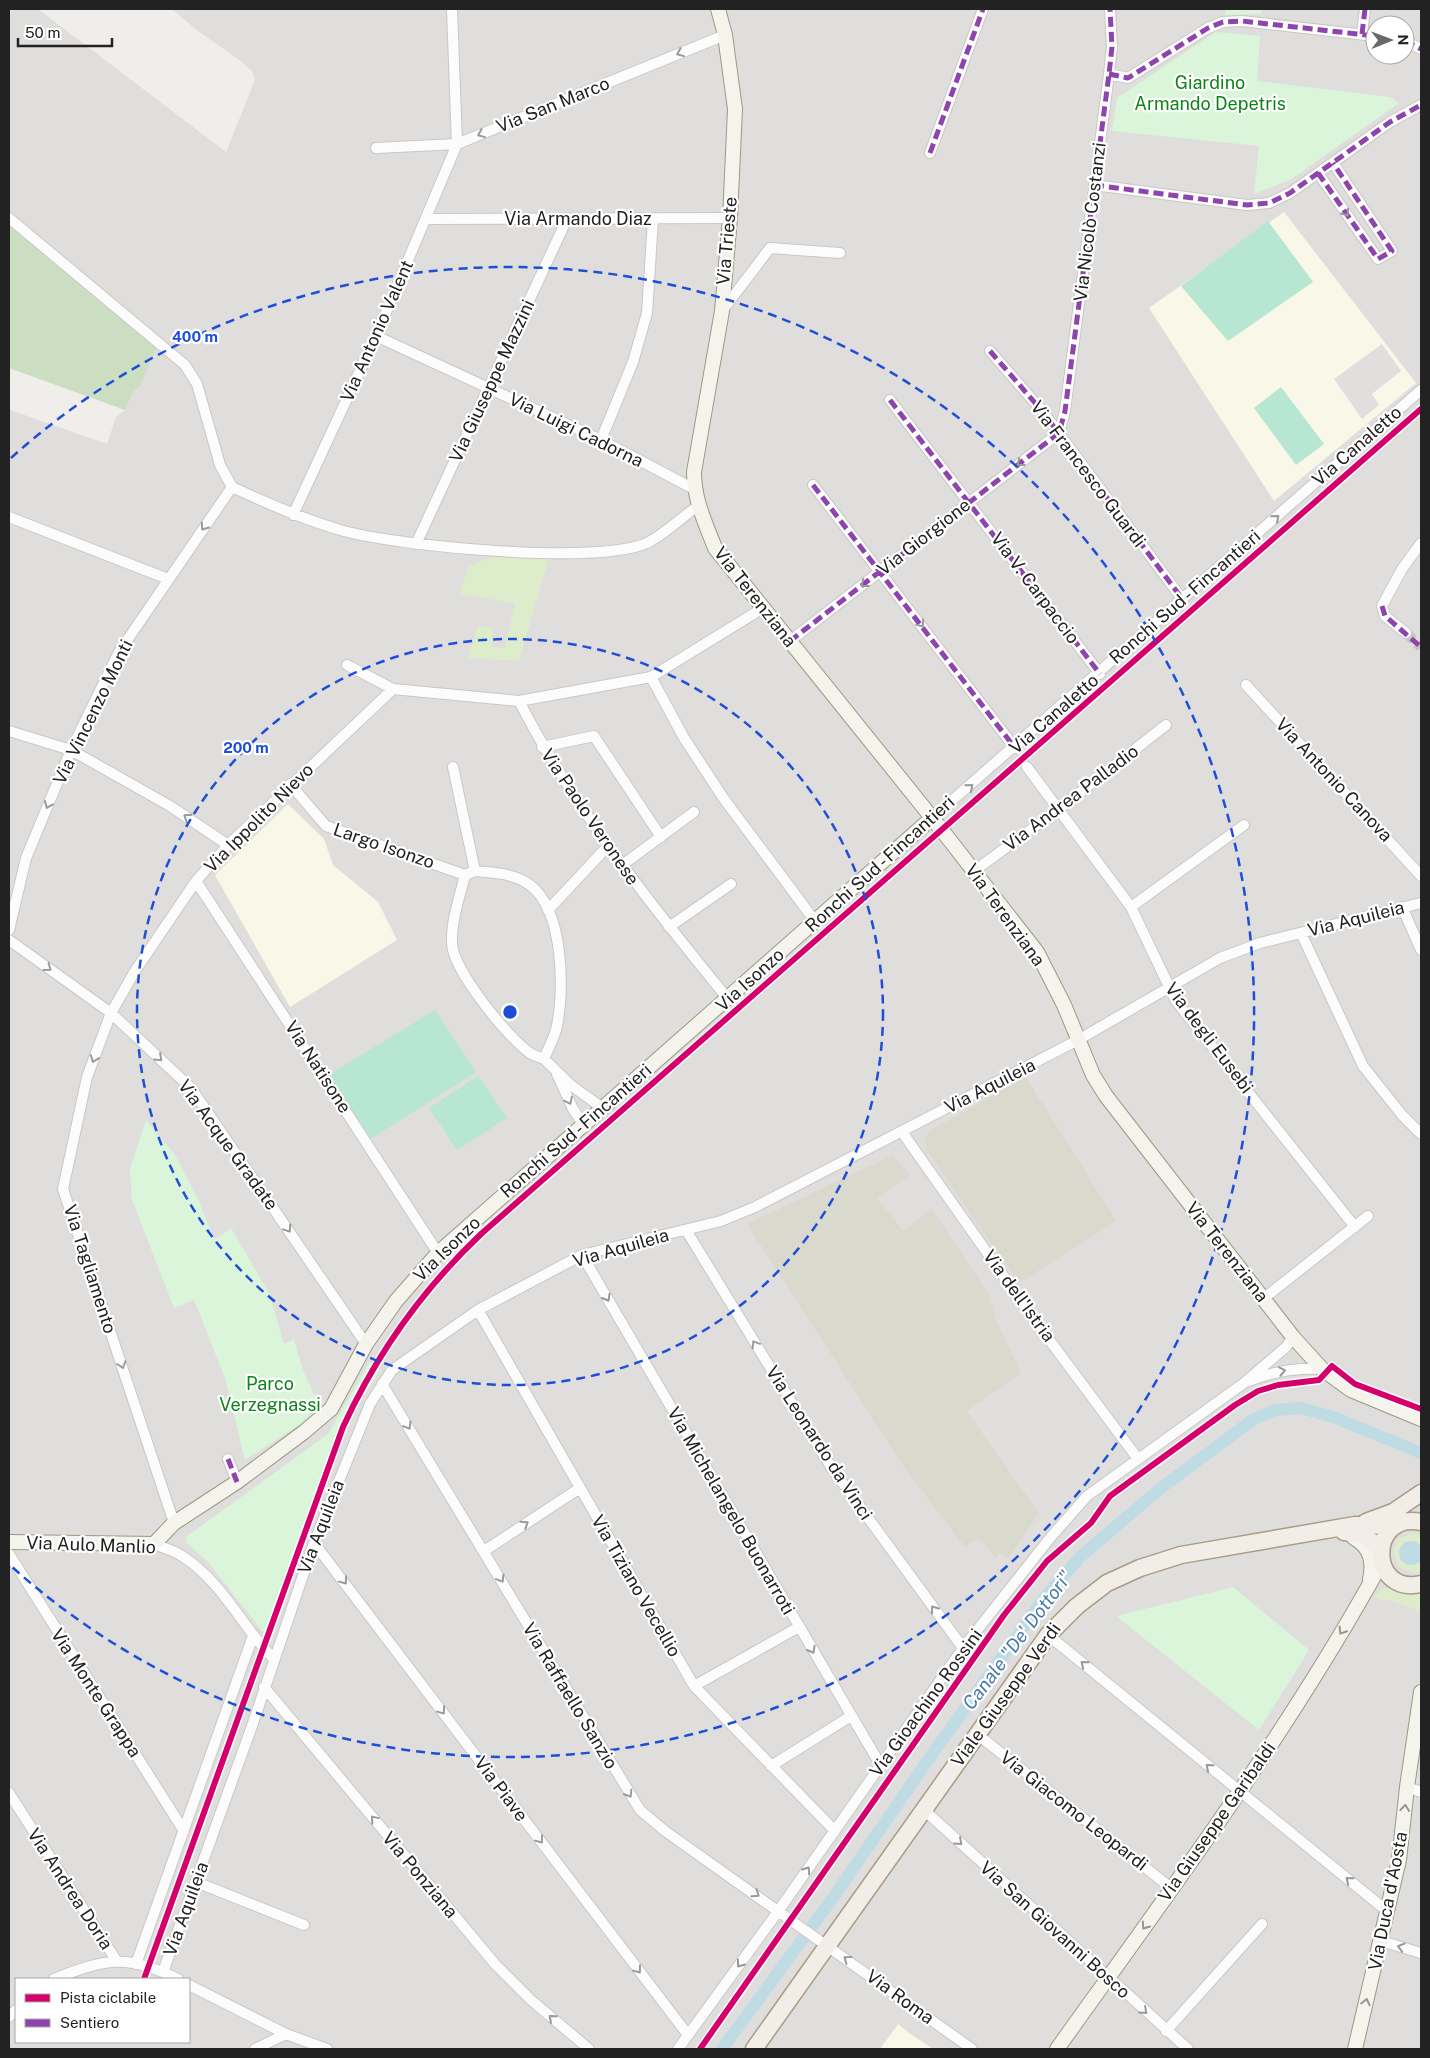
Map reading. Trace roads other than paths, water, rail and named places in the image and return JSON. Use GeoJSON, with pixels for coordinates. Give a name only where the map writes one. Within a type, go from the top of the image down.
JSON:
{"type":"FeatureCollection","features":[{"type":"Feature","properties":{"kind":"main road"},"geometry":{"type":"LineString","coordinates":[[1348,1528],[1393,1512],[1421,1493]]}},
{"type":"Feature","properties":{"kind":"main road"},"geometry":{"type":"LineString","coordinates":[[1381,1557],[1384,1538],[1399,1524],[1421,1497]]}},
{"type":"Feature","properties":{"kind":"main road"},"geometry":{"type":"LineString","coordinates":[[1348,1528],[1421,1522]]}},
{"type":"Feature","properties":{"kind":"main road"},"geometry":{"type":"LineString","coordinates":[[1348,1528],[1370,1539],[1381,1557],[1387,1573],[1398,1582],[1410,1585],[1421,1584]]}},
{"type":"Feature","properties":{"kind":"main road","name":"Viale Giuseppe Verdi"},"geometry":{"type":"LineString","coordinates":[[754,2049],[821,1940],[923,1810],[1048,1634],[1076,1606],[1107,1583],[1140,1568],[1181,1554],[1322,1530],[1348,1528]]}},
{"type":"Feature","properties":{"kind":"street"},"geometry":{"type":"LineString","coordinates":[[452,9],[457,144]]}},
{"type":"Feature","properties":{"kind":"street","name":"Via Trieste"},"geometry":{"type":"LineString","coordinates":[[694,472],[722,311],[730,218],[735,109],[725,34],[718,9]]}},
{"type":"Feature","properties":{"kind":"street"},"geometry":{"type":"LineString","coordinates":[[930,153],[983,9]]}},
{"type":"Feature","properties":{"kind":"street","name":"Via Nicolò Costanzi"},"geometry":{"type":"LineString","coordinates":[[1059,433],[1065,411],[1110,74],[1112,47],[1110,9]]}},
{"type":"Feature","properties":{"kind":"street"},"geometry":{"type":"LineString","coordinates":[[1362,34],[1365,9]]}},
{"type":"Feature","properties":{"kind":"street"},"geometry":{"type":"LineString","coordinates":[[1110,74],[1128,78],[1208,28],[1223,22],[1242,22],[1365,34]]}},
{"type":"Feature","properties":{"kind":"street","name":"Via San Marco"},"geometry":{"type":"LineString","coordinates":[[376,148],[457,144],[725,34]]}},
{"type":"Feature","properties":{"kind":"street"},"geometry":{"type":"LineString","coordinates":[[1094,184],[1247,205],[1269,203],[1290,193],[1390,122],[1421,105]]}},
{"type":"Feature","properties":{"kind":"street","name":"Via Antonio Valent"},"geometry":{"type":"LineString","coordinates":[[293,515],[376,336],[457,144]]}},
{"type":"Feature","properties":{"kind":"street"},"geometry":{"type":"LineString","coordinates":[[1318,173],[1378,259],[1392,251],[1333,162]]}},
{"type":"Feature","properties":{"kind":"street"},"geometry":{"type":"LineString","coordinates":[[9,218],[184,365],[197,384],[220,465],[232,487],[293,515],[347,532],[416,544],[548,553],[622,550],[649,542],[698,506]]}},
{"type":"Feature","properties":{"kind":"street","name":"Via Armando Diaz"},"geometry":{"type":"LineString","coordinates":[[426,219],[730,218]]}},
{"type":"Feature","properties":{"kind":"street","name":"Via Giuseppe Mazzini"},"geometry":{"type":"LineString","coordinates":[[416,544],[568,219]]}},
{"type":"Feature","properties":{"kind":"street"},"geometry":{"type":"LineString","coordinates":[[601,440],[633,362],[647,313],[653,219]]}},
{"type":"Feature","properties":{"kind":"street"},"geometry":{"type":"LineString","coordinates":[[722,311],[770,248],[840,253]]}},
{"type":"Feature","properties":{"kind":"street","name":"Via Luigi Cadorna"},"geometry":{"type":"LineString","coordinates":[[376,336],[601,440],[694,489]]}},
{"type":"Feature","properties":{"kind":"street","name":"Via Francesco Guardi"},"geometry":{"type":"LineString","coordinates":[[990,351],[1059,433],[1183,600]]}},
{"type":"Feature","properties":{"kind":"street","name":"Via Canaletto"},"geometry":{"type":"LineString","coordinates":[[932,818],[1100,674],[1421,390]]}},
{"type":"Feature","properties":{"kind":"street","name":"Via V. Carpaccio"},"geometry":{"type":"LineString","coordinates":[[890,400],[1100,674]]}},
{"type":"Feature","properties":{"kind":"street","name":"Via Giorgione"},"geometry":{"type":"LineString","coordinates":[[790,641],[1059,433]]}},
{"type":"Feature","properties":{"kind":"street","name":"Via Terenziana"},"geometry":{"type":"LineString","coordinates":[[694,472],[694,489],[698,506],[715,548],[932,818],[1036,952],[1064,1005],[1093,1075],[1111,1103],[1293,1337],[1322,1369],[1351,1390],[1421,1419]]}},
{"type":"Feature","properties":{"kind":"street"},"geometry":{"type":"LineString","coordinates":[[813,484],[1015,748]]}},
{"type":"Feature","properties":{"kind":"street","name":"Via Vincenzo Monti"},"geometry":{"type":"LineString","coordinates":[[9,930],[26,858],[71,750],[119,652],[232,487]]}},
{"type":"Feature","properties":{"kind":"street"},"geometry":{"type":"LineString","coordinates":[[9,517],[168,579]]}},
{"type":"Feature","properties":{"kind":"street"},"geometry":{"type":"LineString","coordinates":[[1406,633],[1385,616],[1382,606],[1402,569],[1421,543]]}},
{"type":"Feature","properties":{"kind":"street"},"geometry":{"type":"LineString","coordinates":[[347,665],[392,689],[519,701],[651,677],[763,608]]}},
{"type":"Feature","properties":{"kind":"street"},"geometry":{"type":"LineString","coordinates":[[651,677],[684,738],[724,799],[815,921]]}},
{"type":"Feature","properties":{"kind":"street","name":"Via Antonio Canova"},"geometry":{"type":"LineString","coordinates":[[1246,685],[1421,876]]}},
{"type":"Feature","properties":{"kind":"street","name":"Via Ippolito Nievo"},"geometry":{"type":"LineString","coordinates":[[111,1013],[136,971],[196,881],[228,845],[290,784],[392,689]]}},
{"type":"Feature","properties":{"kind":"street","name":"Via Paolo Veronese"},"geometry":{"type":"LineString","coordinates":[[519,701],[542,746],[607,847],[728,999]]}},
{"type":"Feature","properties":{"kind":"street","name":"Via Andrea Palladio"},"geometry":{"type":"LineString","coordinates":[[974,871],[1058,810],[1166,725]]}},
{"type":"Feature","properties":{"kind":"street"},"geometry":{"type":"LineString","coordinates":[[9,731],[71,750],[170,806],[228,845]]}},
{"type":"Feature","properties":{"kind":"street"},"geometry":{"type":"LineString","coordinates":[[542,746],[594,736],[661,837]]}},
{"type":"Feature","properties":{"kind":"street"},"geometry":{"type":"LineString","coordinates":[[453,767],[470,873],[452,943],[457,964],[482,1002],[519,1043],[531,1054],[544,1059],[557,1073],[604,1109]]}},
{"type":"Feature","properties":{"kind":"street","name":"Via degli Eusebi"},"geometry":{"type":"LineString","coordinates":[[1027,767],[1131,907],[1176,1001],[1355,1227]]}},
{"type":"Feature","properties":{"kind":"street","name":"Largo Isonzo"},"geometry":{"type":"LineString","coordinates":[[290,784],[326,826],[470,873],[507,874],[530,885],[548,910],[561,956],[556,1030],[544,1059]]}},
{"type":"Feature","properties":{"kind":"street"},"geometry":{"type":"LineString","coordinates":[[621,866],[694,812]]}},
{"type":"Feature","properties":{"kind":"street","name":"Via Isonzo"},"geometry":{"type":"LineString","coordinates":[[154,1544],[174,1523],[236,1482],[304,1432],[331,1409],[366,1344],[396,1301],[438,1253],[584,1127],[932,818]]}},
{"type":"Feature","properties":{"kind":"street"},"geometry":{"type":"LineString","coordinates":[[1131,907],[1244,825]]}},
{"type":"Feature","properties":{"kind":"street"},"geometry":{"type":"LineString","coordinates":[[548,910],[607,847]]}},
{"type":"Feature","properties":{"kind":"street","name":"Via Natisone"},"geometry":{"type":"LineString","coordinates":[[196,881],[438,1253]]}},
{"type":"Feature","properties":{"kind":"street"},"geometry":{"type":"LineString","coordinates":[[669,927],[731,884]]}},
{"type":"Feature","properties":{"kind":"street","name":"Via Aquileia"},"geometry":{"type":"LineString","coordinates":[[163,1972],[314,1543],[370,1404],[392,1370],[478,1310],[582,1255],[721,1221],[755,1207],[1078,1040],[1220,958],[1260,943],[1421,903]]}},
{"type":"Feature","properties":{"kind":"street"},"geometry":{"type":"LineString","coordinates":[[1402,907],[1421,950]]}},
{"type":"Feature","properties":{"kind":"street"},"geometry":{"type":"LineString","coordinates":[[1300,933],[1363,1066],[1402,1115],[1421,1134]]}},
{"type":"Feature","properties":{"kind":"street","name":"Via Acque Gradate"},"geometry":{"type":"LineString","coordinates":[[9,940],[111,1013],[191,1088],[366,1344]]}},
{"type":"Feature","properties":{"kind":"street","name":"Via Tagliamento"},"geometry":{"type":"LineString","coordinates":[[111,1013],[87,1078],[63,1189],[174,1523]]}},
{"type":"Feature","properties":{"kind":"street"},"geometry":{"type":"LineString","coordinates":[[557,1073],[573,1109],[584,1127]]}},
{"type":"Feature","properties":{"kind":"street","name":"Via dell'Istria"},"geometry":{"type":"LineString","coordinates":[[902,1132],[1036,1322],[1138,1459]]}},
{"type":"Feature","properties":{"kind":"street"},"geometry":{"type":"LineString","coordinates":[[1263,1299],[1368,1216]]}},
{"type":"Feature","properties":{"kind":"street","name":"Via Leonardo da Vinci"},"geometry":{"type":"LineString","coordinates":[[686,1230],[830,1467],[963,1648]]}},
{"type":"Feature","properties":{"kind":"street","name":"Via Michelangelo Buonarroti"},"geometry":{"type":"LineString","coordinates":[[582,1255],[881,1766]]}},
{"type":"Feature","properties":{"kind":"street","name":"Via Tiziano Vecellio"},"geometry":{"type":"LineString","coordinates":[[478,1310],[694,1686],[835,1831]]}},
{"type":"Feature","properties":{"kind":"street","name":"Via Gioachino Rossini"},"geometry":{"type":"LineString","coordinates":[[678,2049],[779,1910],[963,1648],[1050,1538],[1087,1496],[1244,1383],[1286,1347],[1293,1337]]}},
{"type":"Feature","properties":{"kind":"street","name":"Via Gioachino Rossini"},"geometry":{"type":"LineString","coordinates":[[1244,1383],[1267,1374],[1296,1368],[1322,1369]]}},
{"type":"Feature","properties":{"kind":"street","name":"Via Raffaello Sanzio"},"geometry":{"type":"LineString","coordinates":[[382,1384],[640,1810],[665,1831],[821,1940]]}},
{"type":"Feature","properties":{"kind":"street"},"geometry":{"type":"LineString","coordinates":[[228,1459],[236,1482]]}},
{"type":"Feature","properties":{"kind":"street"},"geometry":{"type":"LineString","coordinates":[[484,1551],[580,1488]]}},
{"type":"Feature","properties":{"kind":"street"},"geometry":{"type":"LineString","coordinates":[[1348,1528],[1356,1539],[1367,1548],[1372,1558],[1372,1571],[1367,1589]]}},
{"type":"Feature","properties":{"kind":"street","name":"Via Aulo Manlio"},"geometry":{"type":"LineString","coordinates":[[9,1542],[154,1544],[182,1555],[204,1572],[223,1594],[253,1636],[274,1659]]}},
{"type":"Feature","properties":{"kind":"street","name":"Via Piave"},"geometry":{"type":"LineString","coordinates":[[314,1543],[688,2035]]}},
{"type":"Feature","properties":{"kind":"street","name":"Via Monte Grappa"},"geometry":{"type":"LineString","coordinates":[[9,1554],[184,1831]]}},
{"type":"Feature","properties":{"kind":"street","name":"Via Giuseppe Garibaldi"},"geometry":{"type":"LineString","coordinates":[[1058,2049],[1239,1792],[1367,1589],[1381,1557]]}},
{"type":"Feature","properties":{"kind":"street"},"geometry":{"type":"LineString","coordinates":[[694,1686],[799,1627]]}},
{"type":"Feature","properties":{"kind":"street"},"geometry":{"type":"LineString","coordinates":[[1048,1634],[1387,1911]]}},
{"type":"Feature","properties":{"kind":"street","name":"Via Aquileia"},"geometry":{"type":"LineString","coordinates":[[136,1964],[253,1636]]}},
{"type":"Feature","properties":{"kind":"street","name":"Via Ponziana"},"geometry":{"type":"LineString","coordinates":[[264,1687],[495,1964],[531,2000],[589,2049]]}},
{"type":"Feature","properties":{"kind":"street","name":"Via Duca d'Aosta"},"geometry":{"type":"LineString","coordinates":[[1355,2049],[1399,1860],[1407,1787],[1421,1692]]}},
{"type":"Feature","properties":{"kind":"street"},"geometry":{"type":"LineString","coordinates":[[771,1766],[851,1716]]}},
{"type":"Feature","properties":{"kind":"street","name":"Via Giacomo Leopardi"},"geometry":{"type":"LineString","coordinates":[[977,1734],[1171,1888]]}},
{"type":"Feature","properties":{"kind":"street"},"geometry":{"type":"LineString","coordinates":[[1407,1787],[1421,1792]]}},
{"type":"Feature","properties":{"kind":"street","name":"Via Andrea Doria"},"geometry":{"type":"LineString","coordinates":[[9,1793],[116,1960]]}},
{"type":"Feature","properties":{"kind":"street","name":"Via San Giovanni Bosco"},"geometry":{"type":"LineString","coordinates":[[923,1810],[1188,2049]]}},
{"type":"Feature","properties":{"kind":"street"},"geometry":{"type":"LineString","coordinates":[[196,1882],[304,1925]]}},
{"type":"Feature","properties":{"kind":"street"},"geometry":{"type":"LineString","coordinates":[[1166,2030],[1262,1924]]}},
{"type":"Feature","properties":{"kind":"street","name":"Via Roma"},"geometry":{"type":"LineString","coordinates":[[821,1940],[972,2049]]}},
{"type":"Feature","properties":{"kind":"street"},"geometry":{"type":"LineString","coordinates":[[1381,1941],[1421,1953]]}},
{"type":"Feature","properties":{"kind":"street"},"geometry":{"type":"LineString","coordinates":[[57,1978],[88,1966],[116,1960],[163,1972],[176,1978]]}},
{"type":"Feature","properties":{"kind":"street"},"geometry":{"type":"LineString","coordinates":[[190,1986],[286,2034],[327,2049]]}},
{"type":"Feature","properties":{"kind":"street"},"geometry":{"type":"LineString","coordinates":[[255,2049],[286,2034]]}},
{"type":"Feature","properties":{"kind":"water"},"geometry":{"type":"Polygon","coordinates":[[[1411,1541],[1420,1544],[1423,1553],[1420,1562],[1411,1565],[1402,1562],[1399,1553],[1402,1544],[1411,1541]]]}},
{"type":"Feature","properties":{"kind":"waterway","name":"Canale \"De' Dottori\""},"geometry":{"type":"LineString","coordinates":[[722,2049],[835,1895],[923,1767],[1045,1597],[1081,1556],[1161,1488],[1254,1419],[1275,1410],[1301,1408],[1336,1418],[1421,1453]]}},
{"type":"Feature","properties":{"kind":"tunnel"},"geometry":{"type":"LineString","coordinates":[[1406,633],[1421,647]]}},
{"type":"Feature","properties":{"kind":"park label","name":"Giardino Armando Depetris"},"geometry":{"type":"Point","coordinates":[1210,94]}},
{"type":"Feature","properties":{"kind":"park label","name":"Parco Verzegnassi"},"geometry":{"type":"Point","coordinates":[270,1394]}}]}
